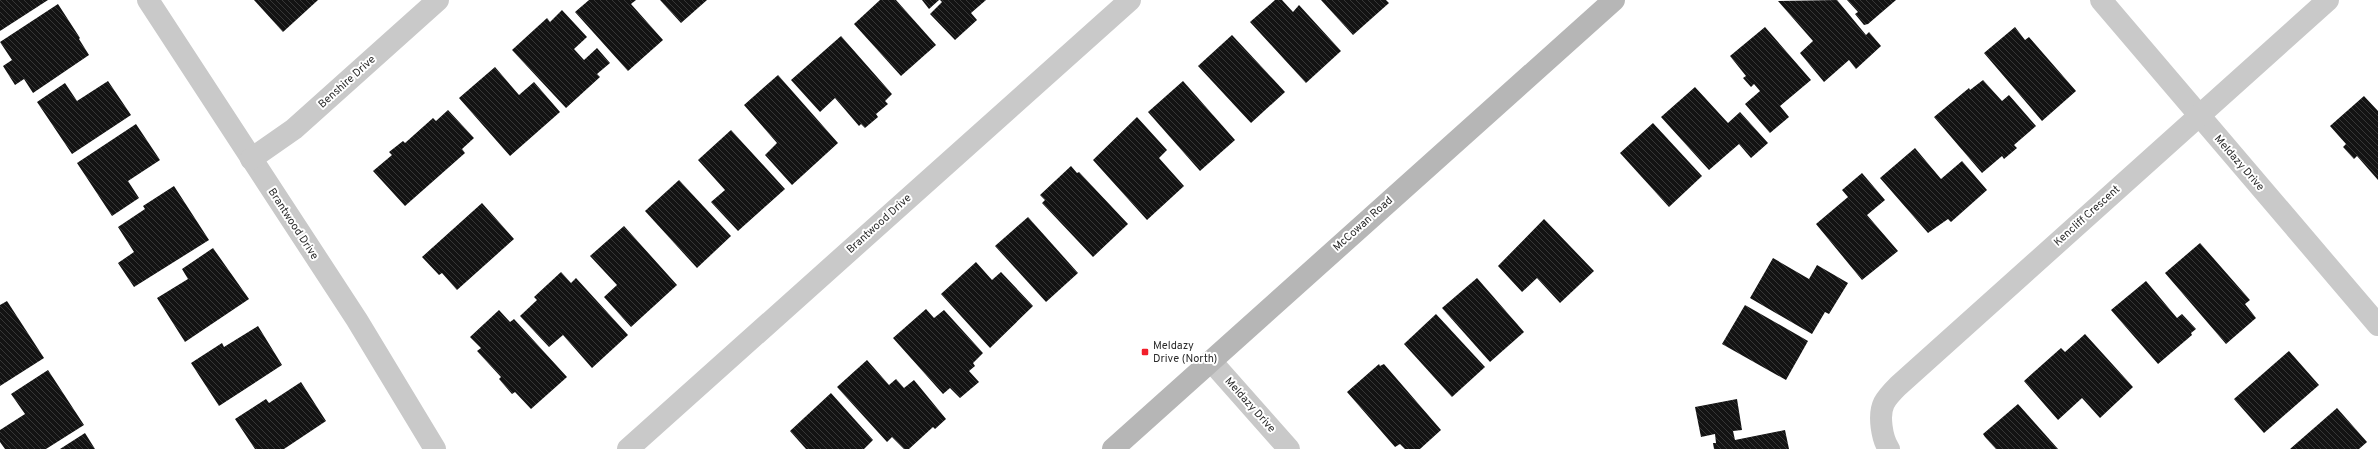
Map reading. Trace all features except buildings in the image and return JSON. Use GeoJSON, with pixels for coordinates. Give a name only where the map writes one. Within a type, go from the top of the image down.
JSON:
{"type":"FeatureCollection","features":[{"type":"Feature","properties":{"kind":"main road","name":"McCowan Road"},"geometry":{"type":"LineString","coordinates":[[1113,449],[1614,0]]}},
{"type":"Feature","properties":{"kind":"street","name":"Brantwood Drive"},"geometry":{"type":"LineString","coordinates":[[148,0],[357,320],[435,449]]}},
{"type":"Feature","properties":{"kind":"street","name":"Benshire Drive"},"geometry":{"type":"LineString","coordinates":[[252,159],[294,129],[438,0]]}},
{"type":"Feature","properties":{"kind":"street","name":"Brantwood Drive"},"geometry":{"type":"LineString","coordinates":[[628,449],[1130,0]]}},
{"type":"Feature","properties":{"kind":"street","name":"Meldazy Drive"},"geometry":{"type":"LineString","coordinates":[[2101,0],[2378,325]]}},
{"type":"Feature","properties":{"kind":"street","name":"Kencliff Crescent"},"geometry":{"type":"LineString","coordinates":[[1889,449],[1885,443],[1881,424],[1883,404],[1898,386],[1971,322],[2198,115],[2328,0]]}},
{"type":"Feature","properties":{"kind":"street","name":"Meldazy Drive"},"geometry":{"type":"LineString","coordinates":[[1211,361],[1289,449]]}},
{"type":"Feature","properties":{"kind":"place","name":"Meldazy Drive (North)"},"geometry":{"type":"Point","coordinates":[1145,352]}}]}
